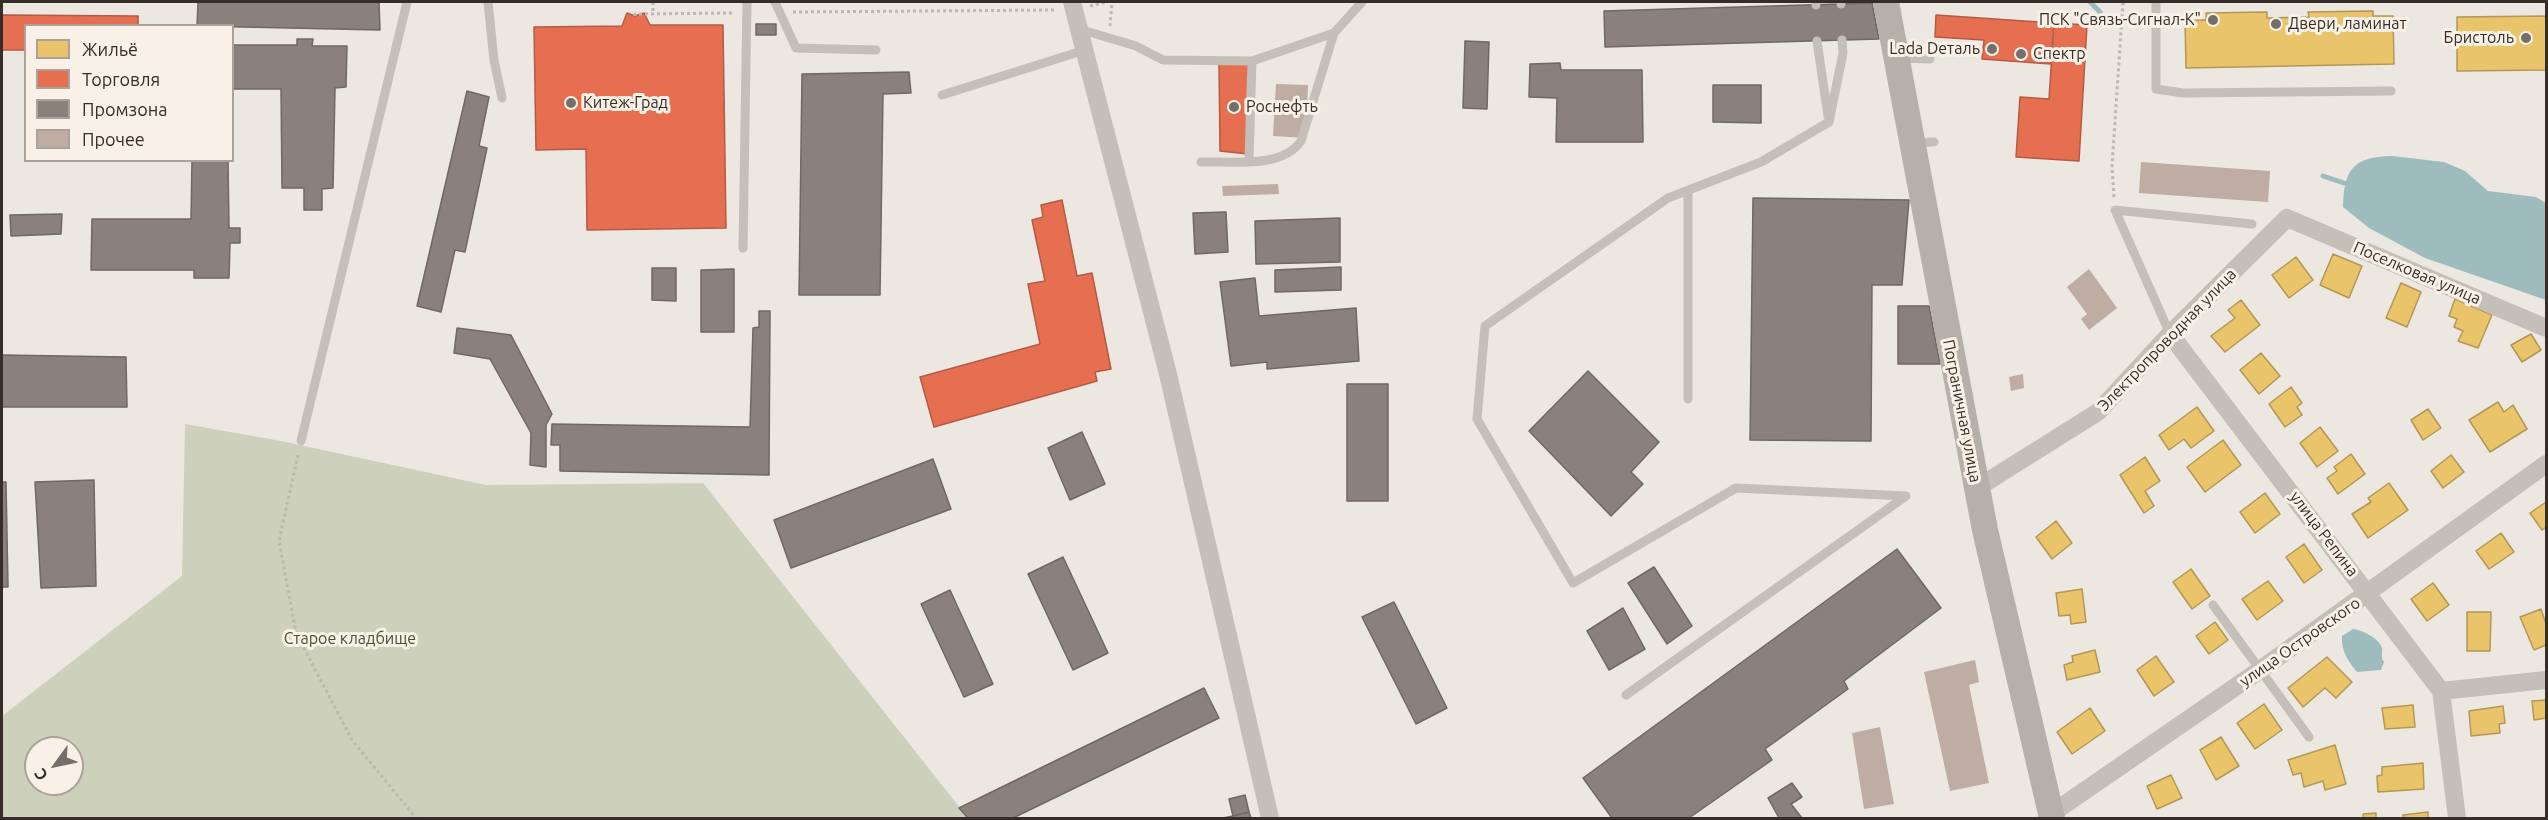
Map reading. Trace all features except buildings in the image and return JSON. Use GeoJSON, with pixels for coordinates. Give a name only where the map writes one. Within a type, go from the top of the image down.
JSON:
{"type":"FeatureCollection","features":[{"type":"Feature","properties":{"kind":"street","name":"Пограничная улица"},"geometry":{"type":"LineString","coordinates":[[1886,2],[1896,58],[1923,142],[1977,488],[2051,817]]}},
{"type":"Feature","properties":{"kind":"street"},"geometry":{"type":"LineString","coordinates":[[1073,5],[1168,374],[1270,819]]}},
{"type":"Feature","properties":{"kind":"street","name":"Электропроводная улица"},"geometry":{"type":"LineString","coordinates":[[1977,488],[2098,412],[2170,334],[2287,218]]}},
{"type":"Feature","properties":{"kind":"street","name":"Поселковая улица"},"geometry":{"type":"LineString","coordinates":[[2287,218],[2547,328]]}},
{"type":"Feature","properties":{"kind":"street","name":"улица Репина"},"geometry":{"type":"LineString","coordinates":[[2170,334],[2442,692],[2457,819]]}},
{"type":"Feature","properties":{"kind":"street","name":"улица Островского"},"geometry":{"type":"LineString","coordinates":[[2051,817],[2369,593],[2547,464]]}},
{"type":"Feature","properties":{"kind":"street"},"geometry":{"type":"LineString","coordinates":[[2442,692],[2547,680]]}},
{"type":"Feature","properties":{"kind":"lane"},"geometry":{"type":"LineString","coordinates":[[301,441],[407,2]]}},
{"type":"Feature","properties":{"kind":"lane"},"geometry":{"type":"LineString","coordinates":[[488,2],[494,60],[502,98]]}},
{"type":"Feature","properties":{"kind":"lane"},"geometry":{"type":"LineString","coordinates":[[743,248],[747,2]]}},
{"type":"Feature","properties":{"kind":"lane"},"geometry":{"type":"LineString","coordinates":[[775,2],[777,12],[796,48],[876,50]]}},
{"type":"Feature","properties":{"kind":"lane"},"geometry":{"type":"LineString","coordinates":[[1201,162],[1277,159],[1295,150],[1301,141],[1334,33],[1362,2]]}},
{"type":"Feature","properties":{"kind":"lane"},"geometry":{"type":"LineString","coordinates":[[2156,2],[2156,89],[2183,93],[2391,91]]}},
{"type":"Feature","properties":{"kind":"lane"},"geometry":{"type":"LineString","coordinates":[[1079,29],[1148,51],[1163,60],[1252,61],[1334,33]]}},
{"type":"Feature","properties":{"kind":"lane"},"geometry":{"type":"LineString","coordinates":[[1626,695],[1906,496],[1736,488],[1573,583],[1477,419],[1485,326],[1668,198],[1761,162],[1829,122],[1843,53],[1842,40]]}},
{"type":"Feature","properties":{"kind":"lane"},"geometry":{"type":"LineString","coordinates":[[1817,41],[1829,122]]}},
{"type":"Feature","properties":{"kind":"lane"},"geometry":{"type":"LineString","coordinates":[[942,95],[1085,50]]}},
{"type":"Feature","properties":{"kind":"lane"},"geometry":{"type":"LineString","coordinates":[[1896,58],[1930,59]]}},
{"type":"Feature","properties":{"kind":"lane"},"geometry":{"type":"LineString","coordinates":[[1249,160],[1252,61]]}},
{"type":"Feature","properties":{"kind":"lane"},"geometry":{"type":"LineString","coordinates":[[1688,191],[1688,399]]}},
{"type":"Feature","properties":{"kind":"lane"},"geometry":{"type":"LineString","coordinates":[[2170,334],[2115,210],[2252,224]]}},
{"type":"Feature","properties":{"kind":"lane"},"geometry":{"type":"LineString","coordinates":[[2213,605],[2309,736]]}},
{"type":"Feature","properties":{"kind":"path"},"geometry":{"type":"LineString","coordinates":[[653,2],[653,13]]}},
{"type":"Feature","properties":{"kind":"path"},"geometry":{"type":"LineString","coordinates":[[777,12],[1025,12],[1107,2]]}},
{"type":"Feature","properties":{"kind":"path"},"geometry":{"type":"LineString","coordinates":[[1108,38],[1112,2]]}},
{"type":"Feature","properties":{"kind":"path"},"geometry":{"type":"LineString","coordinates":[[2115,210],[2112,166],[2123,2]]}},
{"type":"Feature","properties":{"kind":"path"},"geometry":{"type":"LineString","coordinates":[[635,16],[635,14],[653,13],[746,12]]}},
{"type":"Feature","properties":{"kind":"path"},"geometry":{"type":"LineString","coordinates":[[301,441],[279,541],[296,633],[352,740],[416,819]]}},
{"type":"Feature","properties":{"kind":"green space","name":"Старое кладбище"},"geometry":{"type":"Polygon","coordinates":[[[185,424],[281,441],[486,485],[703,483],[968,818],[2,818],[2,716],[182,576],[185,424]]]}},
{"type":"Feature","properties":{"kind":"water"},"geometry":{"type":"Polygon","coordinates":[[[2392,156],[2444,162],[2465,171],[2488,191],[2536,197],[2546,203],[2546,300],[2425,258],[2369,228],[2343,207],[2346,183],[2353,168],[2368,159],[2392,156]]]}},
{"type":"Feature","properties":{"kind":"water"},"geometry":{"type":"Polygon","coordinates":[[[2353,629],[2370,635],[2380,644],[2384,662],[2381,670],[2357,672],[2351,664],[2344,651],[2342,636],[2353,629]]]}},
{"type":"Feature","properties":{"kind":"waterway"},"geometry":{"type":"LineString","coordinates":[[2090,2],[2100,12]]}},
{"type":"Feature","properties":{"kind":"waterway"},"geometry":{"type":"LineString","coordinates":[[2323,176],[2344,183]]}},
{"type":"Feature","properties":{"kind":"place","name":"ПСК \"Связь-Сигнал-К\""},"geometry":{"type":"Point","coordinates":[2213,20]}},
{"type":"Feature","properties":{"kind":"place","name":"Двери, ламинат"},"geometry":{"type":"Point","coordinates":[2276,24]}},
{"type":"Feature","properties":{"kind":"place","name":"Бристоль"},"geometry":{"type":"Point","coordinates":[2526,38]}},
{"type":"Feature","properties":{"kind":"place","name":"Lada Dеталь"},"geometry":{"type":"Point","coordinates":[1992,49]}},
{"type":"Feature","properties":{"kind":"place","name":"Спектр"},"geometry":{"type":"Point","coordinates":[2021,54]}},
{"type":"Feature","properties":{"kind":"place","name":"Китеж-Град"},"geometry":{"type":"Point","coordinates":[571,103]}},
{"type":"Feature","properties":{"kind":"place","name":"Роснефть"},"geometry":{"type":"Point","coordinates":[1234,107]}}]}
